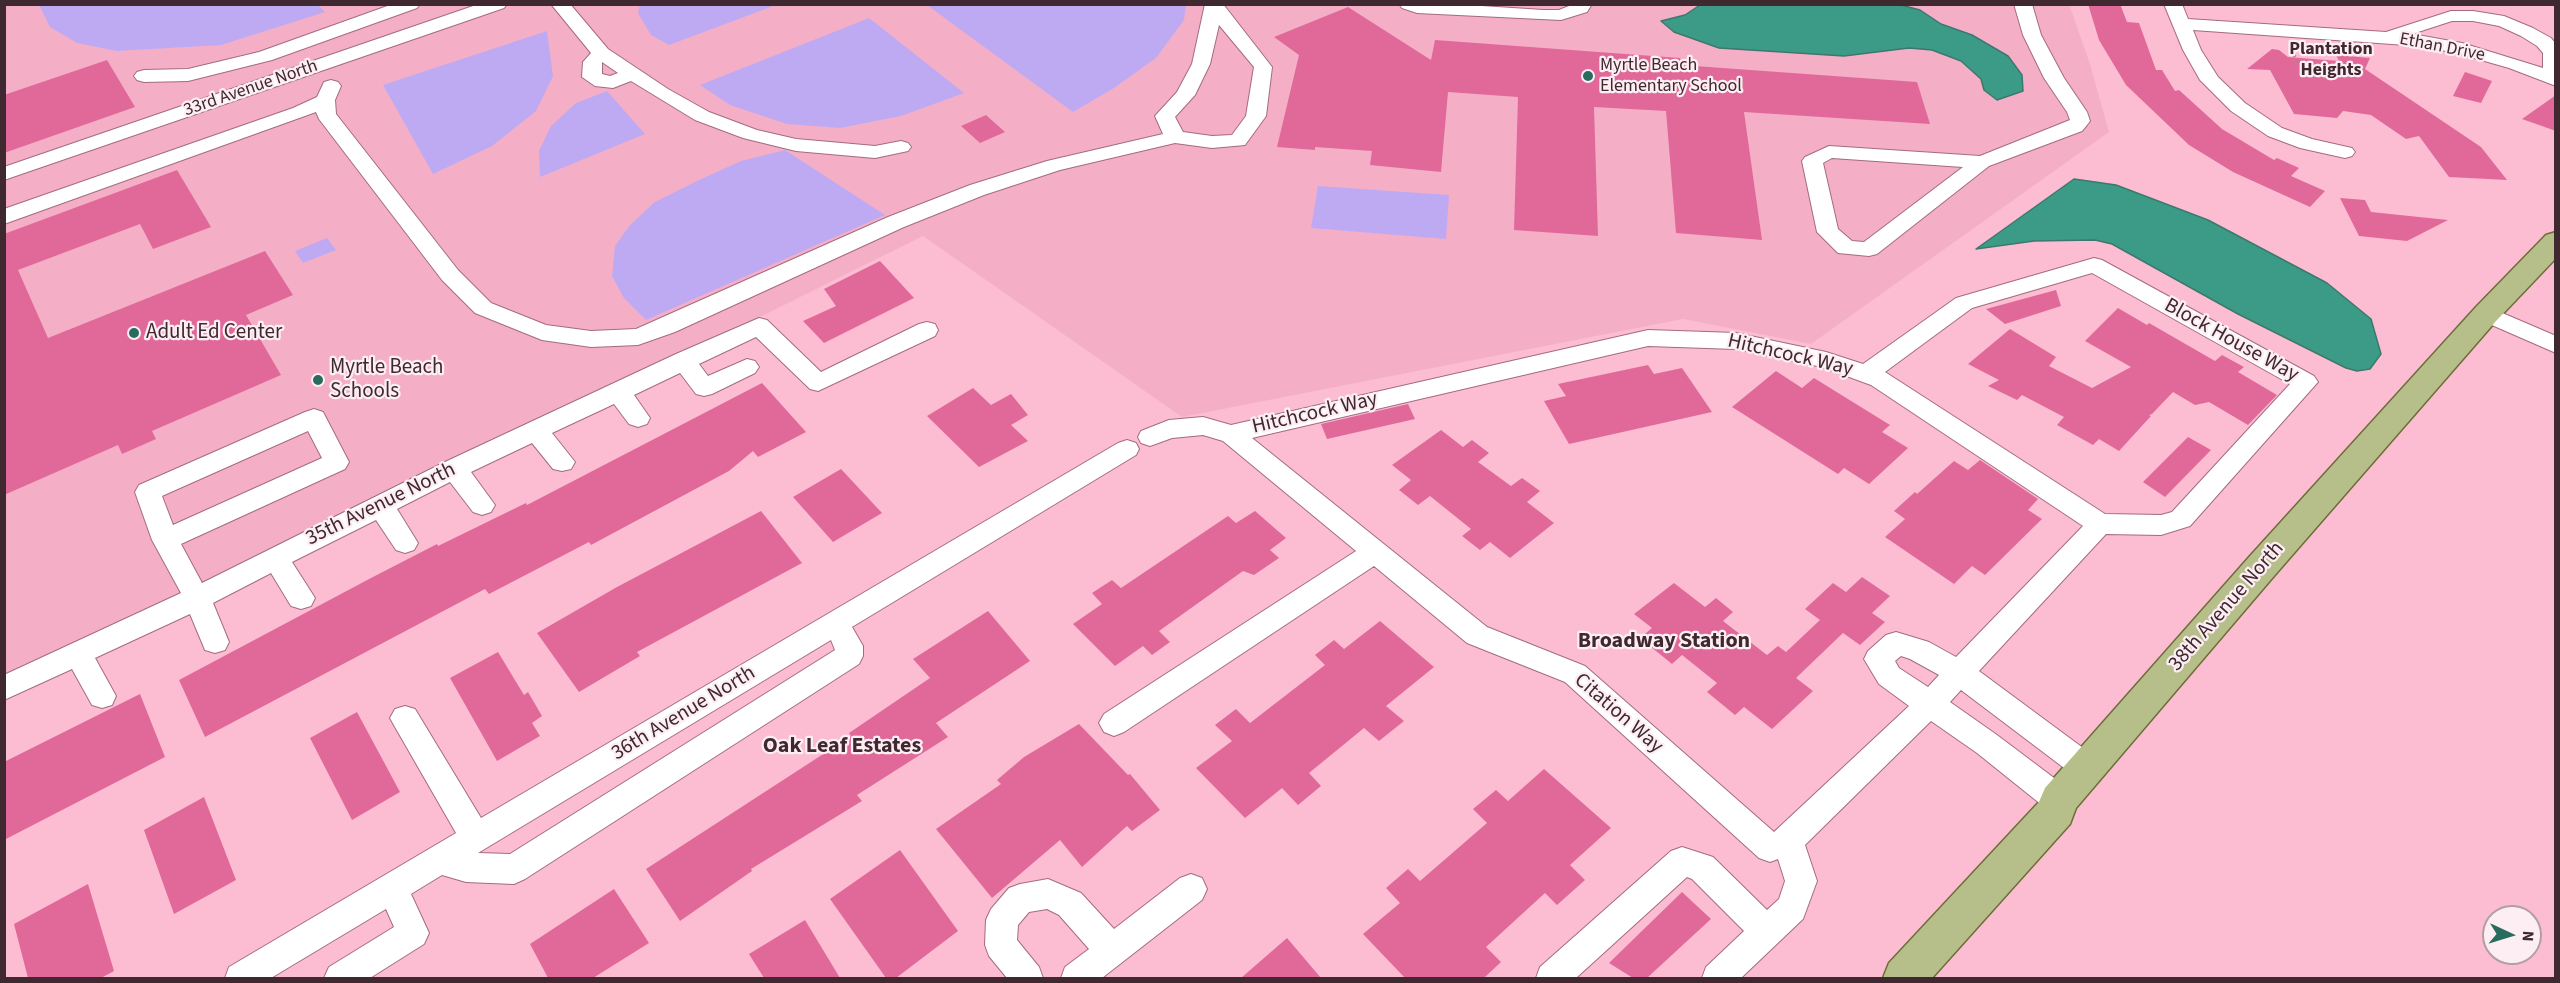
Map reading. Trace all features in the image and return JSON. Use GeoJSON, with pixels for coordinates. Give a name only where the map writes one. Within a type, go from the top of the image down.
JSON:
{"type":"FeatureCollection","features":[{"type":"Feature","properties":{"kind":"main road","name":"38th Avenue North"},"geometry":{"type":"LineString","coordinates":[[1904,978],[2056,811],[2059,800],[2486,314],[2556,241]]}},
{"type":"Feature","properties":{"kind":"street"},"geometry":{"type":"LineString","coordinates":[[144,76],[188,75],[265,56],[389,8],[411,4]]}},
{"type":"Feature","properties":{"kind":"street","name":"33rd Avenue North"},"geometry":{"type":"LineString","coordinates":[[4,174],[498,4]]}},
{"type":"Feature","properties":{"kind":"street"},"geometry":{"type":"LineString","coordinates":[[560,4],[601,53],[702,116],[750,134],[796,145],[875,152],[902,147]]}},
{"type":"Feature","properties":{"kind":"street"},"geometry":{"type":"LineString","coordinates":[[1408,4],[1416,8],[1543,15],[1561,15],[1581,8],[1583,4]]}},
{"type":"Feature","properties":{"kind":"street"},"geometry":{"type":"LineString","coordinates":[[1982,162],[1829,152],[1812,161],[1828,232],[1846,248],[1869,249],[1982,162],[2075,127],[2080,120],[2032,35],[2022,4]]}},
{"type":"Feature","properties":{"kind":"street"},"geometry":{"type":"LineString","coordinates":[[2173,4],[2192,50],[2210,80],[2238,107],[2275,132],[2307,144],[2345,152]]}},
{"type":"Feature","properties":{"kind":"street"},"geometry":{"type":"LineString","coordinates":[[1175,137],[1165,116],[1185,95],[1201,64],[1214,6]]}},
{"type":"Feature","properties":{"kind":"street"},"geometry":{"type":"LineString","coordinates":[[319,66],[332,84],[325,100],[326,115],[450,275],[483,308],[542,332],[591,339],[638,337],[896,222],[977,190],[1054,165],[1175,137],[1212,142],[1238,141],[1256,116],[1263,67],[1214,6]]}},
{"type":"Feature","properties":{"kind":"street"},"geometry":{"type":"LineString","coordinates":[[389,8],[401,38]]}},
{"type":"Feature","properties":{"kind":"street"},"geometry":{"type":"LineString","coordinates":[[2385,37],[2451,16],[2473,16],[2504,21],[2544,42],[2552,52],[2554,80]]}},
{"type":"Feature","properties":{"kind":"street","name":"Ethan Drive"},"geometry":{"type":"LineString","coordinates":[[2181,24],[2385,37],[2455,47],[2516,64],[2554,80]]}},
{"type":"Feature","properties":{"kind":"street"},"geometry":{"type":"LineString","coordinates":[[175,116],[177,100],[188,75]]}},
{"type":"Feature","properties":{"kind":"street"},"geometry":{"type":"LineString","coordinates":[[4,217],[300,112],[325,100]]}},
{"type":"Feature","properties":{"kind":"street","name":"Block House Way"},"geometry":{"type":"LineString","coordinates":[[1866,374],[1964,303],[2094,265],[2306,382],[2181,519],[2161,525],[2100,524]]}},
{"type":"Feature","properties":{"kind":"street"},"geometry":{"type":"LineString","coordinates":[[2486,314],[2556,345]]}},
{"type":"Feature","properties":{"kind":"street","name":"35th Avenue North"},"geometry":{"type":"LineString","coordinates":[[4,688],[197,598],[454,469],[759,326],[818,383],[927,330]]}},
{"type":"Feature","properties":{"kind":"street","name":"Hitchcock Way"},"geometry":{"type":"LineString","coordinates":[[1231,434],[1648,338],[1736,341],[1826,360],[1879,379],[2100,524]]}},
{"type":"Feature","properties":{"kind":"street"},"geometry":{"type":"LineString","coordinates":[[684,360],[704,388],[747,367]]}},
{"type":"Feature","properties":{"kind":"street"},"geometry":{"type":"LineString","coordinates":[[618,391],[639,418]]}},
{"type":"Feature","properties":{"kind":"street"},"geometry":{"type":"LineString","coordinates":[[165,540],[336,462],[315,418],[148,492],[165,540],[197,598],[215,642]]}},
{"type":"Feature","properties":{"kind":"street","name":"Citation Way"},"geometry":{"type":"LineString","coordinates":[[1139,443],[1170,429],[1203,426],[1231,434],[1477,635],[1575,674],[1770,849],[1788,842]]}},
{"type":"Feature","properties":{"kind":"street"},"geometry":{"type":"LineString","coordinates":[[536,430],[562,462]]}},
{"type":"Feature","properties":{"kind":"street","name":"36th Avenue North"},"geometry":{"type":"LineString","coordinates":[[241,978],[1139,443]]}},
{"type":"Feature","properties":{"kind":"street"},"geometry":{"type":"LineString","coordinates":[[454,469],[482,505]]}},
{"type":"Feature","properties":{"kind":"street"},"geometry":{"type":"LineString","coordinates":[[380,505],[405,543]]}},
{"type":"Feature","properties":{"kind":"street"},"geometry":{"type":"LineString","coordinates":[[1718,978],[1792,908],[1801,881],[1788,842],[1930,704],[2100,524]]}},
{"type":"Feature","properties":{"kind":"street"},"geometry":{"type":"LineString","coordinates":[[1114,723],[1375,552]]}},
{"type":"Feature","properties":{"kind":"street"},"geometry":{"type":"LineString","coordinates":[[275,558],[301,598]]}},
{"type":"Feature","properties":{"kind":"street"},"geometry":{"type":"LineString","coordinates":[[440,860],[466,867],[514,869],[849,656],[849,646],[836,623]]}},
{"type":"Feature","properties":{"kind":"street"},"geometry":{"type":"LineString","coordinates":[[2059,800],[1988,744],[1889,676],[1878,659],[1896,643],[1919,650],[1958,672],[2087,768]]}},
{"type":"Feature","properties":{"kind":"street"},"geometry":{"type":"LineString","coordinates":[[78,655],[102,696]]}},
{"type":"Feature","properties":{"kind":"street"},"geometry":{"type":"LineString","coordinates":[[682,716],[702,749]]}},
{"type":"Feature","properties":{"kind":"street"},"geometry":{"type":"LineString","coordinates":[[405,718],[476,838]]}},
{"type":"Feature","properties":{"kind":"street"},"geometry":{"type":"LineString","coordinates":[[647,736],[670,769]]}},
{"type":"Feature","properties":{"kind":"street"},"geometry":{"type":"LineString","coordinates":[[1552,978],[1682,861],[1702,867],[1767,932]]}},
{"type":"Feature","properties":{"kind":"street"},"geometry":{"type":"LineString","coordinates":[[340,978],[413,933],[392,888]]}},
{"type":"Feature","properties":{"kind":"street"},"geometry":{"type":"LineString","coordinates":[[1077,978],[1191,889]]}},
{"type":"Feature","properties":{"kind":"street"},"geometry":{"type":"LineString","coordinates":[[1027,978],[1001,945],[1002,920],[1020,899],[1048,894],[1070,904],[1111,950]]}},
{"type":"Feature","properties":{"kind":"path"},"geometry":{"type":"LineString","coordinates":[[2288,48],[2295,52],[2300,64],[2310,70]]}},
{"type":"Feature","properties":{"kind":"shaded area"},"geometry":{"type":"Polygon","coordinates":[[[640,4],[776,5],[669,45],[651,35],[638,13],[640,4]]]}},
{"type":"Feature","properties":{"kind":"shaded area","name":"Myrtle Beach Schools"},"geometry":{"type":"Polygon","coordinates":[[[2069,4],[2090,64],[2109,132],[1811,344],[1683,319],[1182,417],[923,236],[5,692],[5,5],[2069,4]]]}},
{"type":"Feature","properties":{"kind":"shaded area"},"geometry":{"type":"Polygon","coordinates":[[[39,5],[318,5],[325,12],[221,45],[117,51],[77,43],[50,27],[39,5]]]}},
{"type":"Feature","properties":{"kind":"shaded area"},"geometry":{"type":"Polygon","coordinates":[[[927,5],[1186,5],[1184,20],[1156,58],[1114,88],[1073,112],[927,5]]]}},
{"type":"Feature","properties":{"kind":"shaded area"},"geometry":{"type":"Polygon","coordinates":[[[1700,5],[1901,5],[1920,10],[1941,24],[1972,35],[2008,56],[2022,75],[2023,91],[1997,100],[1984,90],[1981,79],[1961,61],[1932,50],[1909,48],[1844,56],[1719,48],[1674,32],[1661,21],[1685,15],[1700,5]]]}},
{"type":"Feature","properties":{"kind":"shaded area"},"geometry":{"type":"Polygon","coordinates":[[[869,18],[964,93],[901,116],[840,128],[787,124],[730,105],[700,85],[869,18]]]}},
{"type":"Feature","properties":{"kind":"shaded area"},"geometry":{"type":"Polygon","coordinates":[[[547,31],[553,76],[536,111],[492,146],[433,174],[383,85],[547,31]]]}},
{"type":"Feature","properties":{"kind":"shaded area"},"geometry":{"type":"Polygon","coordinates":[[[607,91],[645,134],[540,177],[539,151],[551,126],[576,103],[607,91]]]}},
{"type":"Feature","properties":{"kind":"shaded area"},"geometry":{"type":"Polygon","coordinates":[[[785,150],[885,215],[646,320],[624,298],[612,276],[615,246],[630,225],[655,202],[697,181],[741,161],[785,150]]]}},
{"type":"Feature","properties":{"kind":"shaded area"},"geometry":{"type":"Polygon","coordinates":[[[2074,179],[2116,185],[2208,220],[2327,283],[2371,319],[2381,354],[2370,369],[2357,371],[2346,368],[2238,314],[2112,244],[2095,240],[2034,241],[1976,249],[2074,179]]]}},
{"type":"Feature","properties":{"kind":"shaded area"},"geometry":{"type":"Polygon","coordinates":[[[1318,186],[1449,195],[1446,239],[1311,228],[1318,186]]]}},
{"type":"Feature","properties":{"kind":"shaded area"},"geometry":{"type":"Polygon","coordinates":[[[327,238],[336,250],[303,263],[295,251],[327,238]]]}},
{"type":"Feature","properties":{"kind":"building"},"geometry":{"type":"Polygon","coordinates":[[[2088,4],[2120,4],[2127,22],[2139,23],[2156,70],[2162,70],[2175,91],[2179,90],[2222,129],[2274,160],[2277,158],[2299,168],[2291,176],[2325,191],[2310,207],[2233,172],[2189,145],[2126,85],[2099,40],[2088,4]]]}},
{"type":"Feature","properties":{"kind":"building","name":"Myrtle Beach Elementary School"},"geometry":{"type":"Polygon","coordinates":[[[1348,7],[1431,60],[1435,40],[1680,58],[1681,65],[1917,82],[1930,124],[1744,112],[1762,240],[1676,233],[1666,111],[1594,107],[1598,236],[1514,230],[1518,97],[1448,92],[1441,172],[1370,165],[1372,151],[1277,147],[1299,55],[1274,37],[1348,7]]]}},
{"type":"Feature","properties":{"kind":"building"},"geometry":{"type":"Polygon","coordinates":[[[2272,49],[2279,50],[2288,57],[2339,61],[2336,55],[2370,58],[2365,69],[2481,147],[2507,180],[2449,177],[2419,136],[2406,139],[2371,115],[2343,111],[2337,118],[2294,114],[2270,70],[2247,69],[2272,49]]]}},
{"type":"Feature","properties":{"kind":"building"},"geometry":{"type":"Polygon","coordinates":[[[107,60],[135,107],[4,153],[4,95],[107,60]]]}},
{"type":"Feature","properties":{"kind":"building"},"geometry":{"type":"Polygon","coordinates":[[[2465,72],[2492,81],[2481,103],[2453,96],[2465,72]]]}},
{"type":"Feature","properties":{"kind":"building"},"geometry":{"type":"Polygon","coordinates":[[[2556,95],[2556,131],[2522,119],[2556,95]]]}},
{"type":"Feature","properties":{"kind":"building"},"geometry":{"type":"Polygon","coordinates":[[[986,115],[1005,132],[980,143],[961,126],[986,115]]]}},
{"type":"Feature","properties":{"kind":"building"},"geometry":{"type":"Polygon","coordinates":[[[177,170],[211,227],[153,249],[140,224],[18,270],[48,338],[265,251],[293,295],[246,315],[281,375],[152,431],[156,439],[122,454],[118,445],[4,495],[4,234],[177,170]]]}},
{"type":"Feature","properties":{"kind":"building"},"geometry":{"type":"Polygon","coordinates":[[[2340,198],[2365,200],[2371,212],[2448,220],[2407,241],[2359,236],[2340,198]]]}},
{"type":"Feature","properties":{"kind":"building"},"geometry":{"type":"Polygon","coordinates":[[[880,261],[914,298],[824,343],[803,321],[836,306],[824,289],[880,261]]]}},
{"type":"Feature","properties":{"kind":"building"},"geometry":{"type":"Polygon","coordinates":[[[2056,290],[2061,306],[2005,324],[1986,309],[2056,290]]]}},
{"type":"Feature","properties":{"kind":"building"},"geometry":{"type":"Polygon","coordinates":[[[2118,308],[2215,361],[2222,355],[2244,367],[2238,372],[2277,395],[2248,425],[2209,402],[2195,405],[2173,392],[2149,415],[2151,416],[2119,451],[2099,439],[2093,445],[2057,425],[2064,417],[2022,395],[2017,400],[1988,386],[1999,380],[1968,364],[2010,329],[2056,357],[2049,366],[2092,388],[2131,367],[2085,341],[2118,308]]]}},
{"type":"Feature","properties":{"kind":"building"},"geometry":{"type":"Polygon","coordinates":[[[1648,365],[1654,374],[1682,368],[1712,412],[1569,444],[1544,401],[1566,396],[1558,384],[1648,365]]]}},
{"type":"Feature","properties":{"kind":"building"},"geometry":{"type":"Polygon","coordinates":[[[1776,371],[1802,388],[1814,378],[1890,425],[1882,432],[1908,448],[1869,484],[1844,468],[1838,474],[1732,407],[1776,371]]]}},
{"type":"Feature","properties":{"kind":"building"},"geometry":{"type":"Polygon","coordinates":[[[762,383],[806,432],[758,457],[753,451],[729,471],[591,545],[589,542],[489,594],[485,589],[205,737],[179,680],[437,544],[438,546],[526,503],[527,505],[762,383]]]}},
{"type":"Feature","properties":{"kind":"building"},"geometry":{"type":"Polygon","coordinates":[[[973,388],[991,405],[1011,394],[1028,415],[1011,425],[1028,441],[979,467],[927,416],[973,388]]]}},
{"type":"Feature","properties":{"kind":"building"},"geometry":{"type":"Polygon","coordinates":[[[1408,404],[1415,419],[1327,439],[1321,424],[1408,404]]]}},
{"type":"Feature","properties":{"kind":"building"},"geometry":{"type":"Polygon","coordinates":[[[1441,430],[1463,447],[1472,440],[1489,453],[1478,462],[1511,486],[1522,478],[1540,491],[1527,502],[1554,523],[1510,558],[1490,542],[1480,550],[1462,536],[1471,529],[1430,496],[1418,505],[1399,490],[1411,480],[1392,465],[1441,430]]]}},
{"type":"Feature","properties":{"kind":"building"},"geometry":{"type":"Polygon","coordinates":[[[2188,437],[2211,450],[2165,497],[2143,482],[2188,437]]]}},
{"type":"Feature","properties":{"kind":"building"},"geometry":{"type":"Polygon","coordinates":[[[1980,460],[2038,499],[2028,510],[2042,519],[1985,575],[1972,566],[1954,584],[1885,537],[1905,519],[1894,511],[1915,492],[1917,494],[1954,461],[1968,470],[1980,460]]]}},
{"type":"Feature","properties":{"kind":"building"},"geometry":{"type":"Polygon","coordinates":[[[841,469],[882,513],[833,542],[793,497],[841,469]]]}},
{"type":"Feature","properties":{"kind":"building"},"geometry":{"type":"Polygon","coordinates":[[[761,511],[802,563],[637,652],[640,656],[579,692],[537,633],[617,587],[761,511]]]}},
{"type":"Feature","properties":{"kind":"building"},"geometry":{"type":"Polygon","coordinates":[[[1255,511],[1286,538],[1270,550],[1279,558],[1254,575],[1243,571],[1159,631],[1170,642],[1152,655],[1143,646],[1115,666],[1073,624],[1102,604],[1092,593],[1112,580],[1121,588],[1228,516],[1236,523],[1255,511]]]}},
{"type":"Feature","properties":{"kind":"building"},"geometry":{"type":"Polygon","coordinates":[[[1862,577],[1890,596],[1872,613],[1885,622],[1860,645],[1843,633],[1796,678],[1813,691],[1772,729],[1744,707],[1735,715],[1707,692],[1717,683],[1682,655],[1672,664],[1640,638],[1652,628],[1634,614],[1674,583],[1705,607],[1716,598],[1733,612],[1723,621],[1767,655],[1778,646],[1786,652],[1820,620],[1805,609],[1833,583],[1846,592],[1862,577]]]}},
{"type":"Feature","properties":{"kind":"building"},"geometry":{"type":"Polygon","coordinates":[[[988,611],[1030,661],[936,723],[948,737],[857,795],[862,801],[751,869],[752,871],[680,921],[646,869],[851,736],[849,733],[930,678],[913,659],[988,611]]]}},
{"type":"Feature","properties":{"kind":"building"},"geometry":{"type":"Polygon","coordinates":[[[1380,621],[1434,667],[1386,706],[1404,721],[1379,741],[1364,728],[1309,773],[1321,786],[1298,805],[1282,788],[1245,818],[1196,768],[1232,741],[1215,725],[1236,709],[1250,723],[1325,665],[1315,655],[1334,640],[1344,649],[1380,621]]]}},
{"type":"Feature","properties":{"kind":"building"},"geometry":{"type":"Polygon","coordinates":[[[498,652],[524,695],[528,692],[542,716],[532,723],[540,736],[497,761],[450,678],[498,652]]]}},
{"type":"Feature","properties":{"kind":"building"},"geometry":{"type":"Polygon","coordinates":[[[140,694],[165,757],[4,840],[4,762],[140,694]]]}},
{"type":"Feature","properties":{"kind":"building"},"geometry":{"type":"Polygon","coordinates":[[[357,712],[400,792],[352,820],[310,738],[357,712]]]}},
{"type":"Feature","properties":{"kind":"building"},"geometry":{"type":"Polygon","coordinates":[[[1079,724],[1128,775],[1130,774],[1160,810],[1132,831],[1127,826],[1082,867],[1060,840],[992,898],[936,829],[1001,784],[997,780],[1024,757],[1079,724]]]}},
{"type":"Feature","properties":{"kind":"building"},"geometry":{"type":"Polygon","coordinates":[[[1544,769],[1611,828],[1570,865],[1585,880],[1557,905],[1545,893],[1486,947],[1501,962],[1484,978],[1405,978],[1363,934],[1400,903],[1386,888],[1408,869],[1420,881],[1487,823],[1473,809],[1496,790],[1508,801],[1544,769]]]}},
{"type":"Feature","properties":{"kind":"building"},"geometry":{"type":"Polygon","coordinates":[[[204,797],[236,880],[174,914],[144,830],[204,797]]]}},
{"type":"Feature","properties":{"kind":"building"},"geometry":{"type":"Polygon","coordinates":[[[900,850],[958,931],[896,978],[886,978],[830,899],[900,850]]]}},
{"type":"Feature","properties":{"kind":"building"},"geometry":{"type":"Polygon","coordinates":[[[88,884],[114,971],[101,978],[28,978],[14,924],[88,884]]]}},
{"type":"Feature","properties":{"kind":"building"},"geometry":{"type":"Polygon","coordinates":[[[614,889],[649,943],[593,978],[548,978],[530,944],[614,889]]]}},
{"type":"Feature","properties":{"kind":"building"},"geometry":{"type":"Polygon","coordinates":[[[1682,892],[1711,919],[1647,978],[1633,978],[1609,963],[1682,892]]]}},
{"type":"Feature","properties":{"kind":"building"},"geometry":{"type":"Polygon","coordinates":[[[805,920],[840,978],[764,978],[749,954],[805,920]]]}},
{"type":"Feature","properties":{"kind":"building"},"geometry":{"type":"Polygon","coordinates":[[[1287,938],[1321,978],[1241,978],[1287,938]]]}},
{"type":"Feature","properties":{"kind":"place","name":"Myrtle Beach Elementary School"},"geometry":{"type":"Point","coordinates":[1588,76]}},
{"type":"Feature","properties":{"kind":"place","name":"Adult Ed Center"},"geometry":{"type":"Point","coordinates":[134,333]}},
{"type":"Feature","properties":{"kind":"place","name":"Myrtle Beach Schools"},"geometry":{"type":"Point","coordinates":[318,380]}},
{"type":"Feature","properties":{"kind":"district","name":"Plantation Heights"},"geometry":{"type":"Point","coordinates":[2331,60]}},
{"type":"Feature","properties":{"kind":"district","name":"Broadway Station"},"geometry":{"type":"Point","coordinates":[1664,642]}},
{"type":"Feature","properties":{"kind":"district","name":"Oak Leaf Estates"},"geometry":{"type":"Point","coordinates":[842,747]}}]}
